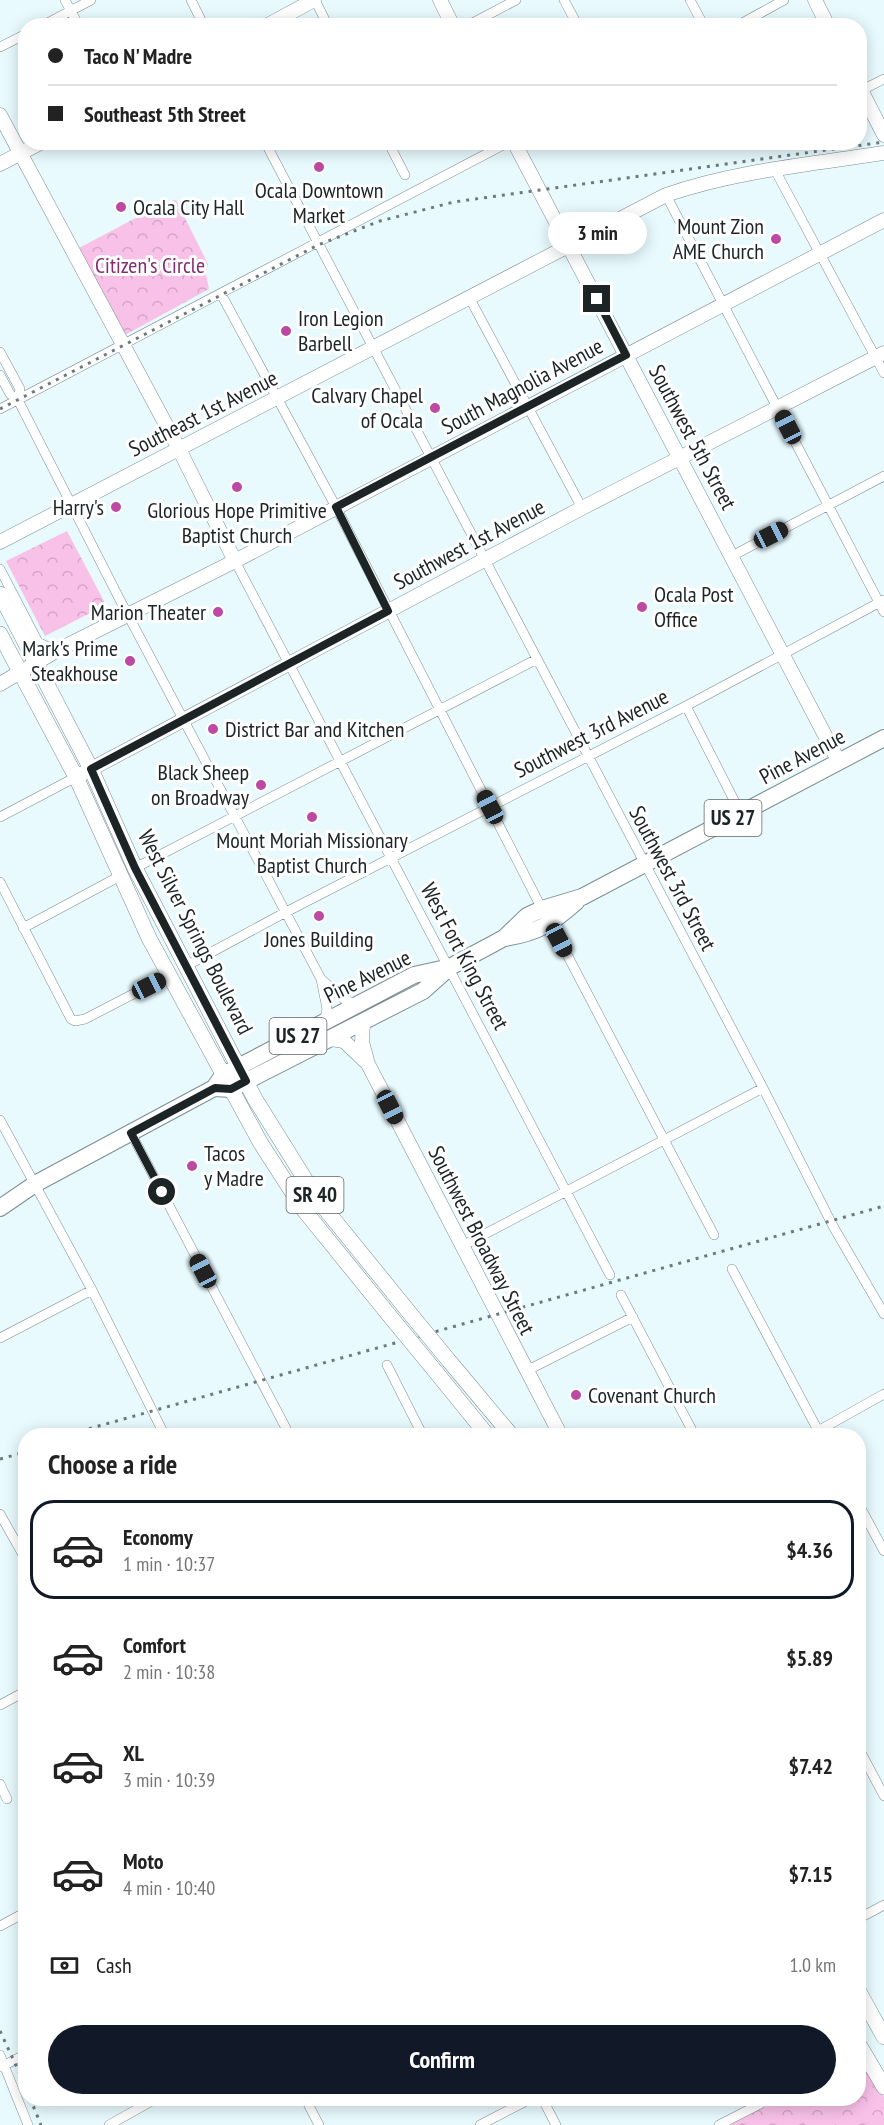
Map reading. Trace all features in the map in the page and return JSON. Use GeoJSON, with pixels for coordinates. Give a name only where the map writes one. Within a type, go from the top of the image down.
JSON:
{"type":"FeatureCollection","features":[{"type":"Feature","properties":{"kind":"highway","name":"Pine Avenue"},"geometry":{"type":"LineString","coordinates":[[231,1080],[330,1039],[423,991],[450,967],[504,938],[527,916],[582,897],[884,738]]}},
{"type":"Feature","properties":{"kind":"highway","name":"Pine Avenue"},"geometry":{"type":"LineString","coordinates":[[504,938],[532,934],[550,924],[582,897]]}},
{"type":"Feature","properties":{"kind":"highway","name":"Pine Avenue"},"geometry":{"type":"LineString","coordinates":[[0,1208],[35,1184],[231,1080],[324,1022],[414,975],[450,967]]}},
{"type":"Feature","properties":{"kind":"highway","name":"Pine Avenue"},"geometry":{"type":"LineString","coordinates":[[0,1197],[35,1184]]}},
{"type":"Feature","properties":{"kind":"main road","name":"SR 40"},"geometry":{"type":"LineString","coordinates":[[0,594],[37,664]]}},
{"type":"Feature","properties":{"kind":"main road","name":"SR 40"},"geometry":{"type":"LineString","coordinates":[[0,634],[21,674]]}},
{"type":"Feature","properties":{"kind":"main road","name":"West Silver Springs Boulevard"},"geometry":{"type":"LineString","coordinates":[[37,664],[91,769],[135,868],[186,966],[231,1080],[273,1164],[303,1209],[481,1428]]}},
{"type":"Feature","properties":{"kind":"main road","name":"West Silver Springs Boulevard"},"geometry":{"type":"LineString","coordinates":[[21,674],[76,777],[168,976],[231,1080],[308,1187],[505,1428]]}},
{"type":"Feature","properties":{"kind":"main road"},"geometry":{"type":"LineString","coordinates":[[99,826],[120,862],[135,868]]}},
{"type":"Feature","properties":{"kind":"main road"},"geometry":{"type":"LineString","coordinates":[[120,876],[135,884],[148,908],[160,918]]}},
{"type":"Feature","properties":{"kind":"main road"},"geometry":{"type":"LineString","coordinates":[[866,2005],[884,2038]]}},
{"type":"Feature","properties":{"kind":"main road"},"geometry":{"type":"LineString","coordinates":[[866,2021],[884,2038]]}},
{"type":"Feature","properties":{"kind":"main road"},"geometry":{"type":"LineString","coordinates":[[866,2057],[884,2087]]}},
{"type":"Feature","properties":{"kind":"street"},"geometry":{"type":"LineString","coordinates":[[65,0],[75,18]]}},
{"type":"Feature","properties":{"kind":"street"},"geometry":{"type":"LineString","coordinates":[[57,18],[91,0]]}},
{"type":"Feature","properties":{"kind":"street"},"geometry":{"type":"LineString","coordinates":[[191,0],[200,18]]}},
{"type":"Feature","properties":{"kind":"street"},"geometry":{"type":"LineString","coordinates":[[281,18],[314,0],[324,18]]}},
{"type":"Feature","properties":{"kind":"street"},"geometry":{"type":"LineString","coordinates":[[440,0],[449,18]]}},
{"type":"Feature","properties":{"kind":"street"},"geometry":{"type":"LineString","coordinates":[[482,18],[516,0]]}},
{"type":"Feature","properties":{"kind":"street"},"geometry":{"type":"LineString","coordinates":[[564,0],[574,18]]}},
{"type":"Feature","properties":{"kind":"street"},"geometry":{"type":"LineString","coordinates":[[690,0],[700,18]]}},
{"type":"Feature","properties":{"kind":"street"},"geometry":{"type":"LineString","coordinates":[[751,18],[784,0]]}},
{"type":"Feature","properties":{"kind":"street"},"geometry":{"type":"LineString","coordinates":[[814,0],[824,18]]}},
{"type":"Feature","properties":{"kind":"street"},"geometry":{"type":"LineString","coordinates":[[0,47],[18,38]]}},
{"type":"Feature","properties":{"kind":"street"},"geometry":{"type":"LineString","coordinates":[[867,87],[884,79]]}},
{"type":"Feature","properties":{"kind":"street"},"geometry":{"type":"LineString","coordinates":[[867,103],[884,135]]}},
{"type":"Feature","properties":{"kind":"street"},"geometry":{"type":"LineString","coordinates":[[0,115],[18,148]]}},
{"type":"Feature","properties":{"kind":"street"},"geometry":{"type":"LineString","coordinates":[[19,150],[179,449],[235,561]]}},
{"type":"Feature","properties":{"kind":"street"},"geometry":{"type":"LineString","coordinates":[[0,164],[28,150]]}},
{"type":"Feature","properties":{"kind":"street","name":"Southwest 3rd Street"},"geometry":{"type":"LineString","coordinates":[[271,150],[372,348],[763,1088],[830,1221],[884,1314]]}},
{"type":"Feature","properties":{"kind":"street"},"geometry":{"type":"LineString","coordinates":[[392,150],[405,175]]}},
{"type":"Feature","properties":{"kind":"street"},"geometry":{"type":"LineString","coordinates":[[0,409],[494,150]]}},
{"type":"Feature","properties":{"kind":"street","name":"Southwest 5th Street"},"geometry":{"type":"LineString","coordinates":[[517,150],[569,244],[679,459],[839,762]]}},
{"type":"Feature","properties":{"kind":"street","name":"Southeast 1st Avenue"},"geometry":{"type":"LineString","coordinates":[[0,542],[666,195],[686,188],[776,170],[884,153]]}},
{"type":"Feature","properties":{"kind":"street"},"geometry":{"type":"LineString","coordinates":[[776,170],[880,356],[884,373]]}},
{"type":"Feature","properties":{"kind":"street"},"geometry":{"type":"LineString","coordinates":[[666,195],[828,505],[881,601],[884,612]]}},
{"type":"Feature","properties":{"kind":"street","name":"South Magnolia Avenue"},"geometry":{"type":"LineString","coordinates":[[0,684],[21,674],[56,651],[235,561],[884,220]]}},
{"type":"Feature","properties":{"kind":"street"},"geometry":{"type":"LineString","coordinates":[[221,294],[336,507],[542,909]]}},
{"type":"Feature","properties":{"kind":"street"},"geometry":{"type":"LineString","coordinates":[[469,297],[582,508]]}},
{"type":"Feature","properties":{"kind":"street"},"geometry":{"type":"LineString","coordinates":[[0,352],[20,389],[18,400]]}},
{"type":"Feature","properties":{"kind":"street","name":"Southwest 1st Avenue"},"geometry":{"type":"LineString","coordinates":[[76,777],[582,508],[880,356]]}},
{"type":"Feature","properties":{"kind":"street"},"geometry":{"type":"LineString","coordinates":[[0,375],[10,394],[18,400],[127,615],[321,980],[327,1009],[324,1022]]}},
{"type":"Feature","properties":{"kind":"street"},"geometry":{"type":"LineString","coordinates":[[732,556],[884,476]]}},
{"type":"Feature","properties":{"kind":"street","name":"West Fort King Street"},"geometry":{"type":"LineString","coordinates":[[235,561],[610,1275]]}},
{"type":"Feature","properties":{"kind":"street"},"geometry":{"type":"LineString","coordinates":[[0,569],[38,642],[56,651]]}},
{"type":"Feature","properties":{"kind":"street","name":"Southwest 3rd Avenue"},"geometry":{"type":"LineString","coordinates":[[186,966],[686,706],[881,601]]}},
{"type":"Feature","properties":{"kind":"street"},"geometry":{"type":"LineString","coordinates":[[135,868],[537,659]]}},
{"type":"Feature","properties":{"kind":"street"},"geometry":{"type":"LineString","coordinates":[[686,706],[741,814]]}},
{"type":"Feature","properties":{"kind":"street"},"geometry":{"type":"LineString","coordinates":[[0,817],[76,777]]}},
{"type":"Feature","properties":{"kind":"street"},"geometry":{"type":"LineString","coordinates":[[23,928],[120,876]]}},
{"type":"Feature","properties":{"kind":"street"},"geometry":{"type":"LineString","coordinates":[[0,882],[70,1019],[75,1022],[168,976]]}},
{"type":"Feature","properties":{"kind":"street"},"geometry":{"type":"LineString","coordinates":[[550,924],[714,1235]]}},
{"type":"Feature","properties":{"kind":"street"},"geometry":{"type":"LineString","coordinates":[[321,980],[345,1000],[357,1005]]}},
{"type":"Feature","properties":{"kind":"street","name":"Southwest Broadway Street"},"geometry":{"type":"LineString","coordinates":[[363,1022],[362,1042],[368,1064],[557,1428]]}},
{"type":"Feature","properties":{"kind":"street","name":"Southwest Broadway Street"},"geometry":{"type":"LineString","coordinates":[[330,1039],[344,1041],[368,1064]]}},
{"type":"Feature","properties":{"kind":"street"},"geometry":{"type":"LineString","coordinates":[[462,1246],[763,1088]]}},
{"type":"Feature","properties":{"kind":"street"},"geometry":{"type":"LineString","coordinates":[[0,1120],[92,1290],[161,1428]]}},
{"type":"Feature","properties":{"kind":"street"},"geometry":{"type":"LineString","coordinates":[[131,1133],[286,1428]]}},
{"type":"Feature","properties":{"kind":"street"},"geometry":{"type":"LineString","coordinates":[[732,1269],[813,1428]]}},
{"type":"Feature","properties":{"kind":"street"},"geometry":{"type":"LineString","coordinates":[[0,1338],[92,1290]]}},
{"type":"Feature","properties":{"kind":"street"},"geometry":{"type":"LineString","coordinates":[[621,1295],[691,1428]]}},
{"type":"Feature","properties":{"kind":"street"},"geometry":{"type":"LineString","coordinates":[[526,1371],[633,1317]]}},
{"type":"Feature","properties":{"kind":"street"},"geometry":{"type":"LineString","coordinates":[[387,1365],[419,1428]]}},
{"type":"Feature","properties":{"kind":"street"},"geometry":{"type":"LineString","coordinates":[[826,1428],[884,1394]]}},
{"type":"Feature","properties":{"kind":"street"},"geometry":{"type":"LineString","coordinates":[[0,1514],[18,1546]]}},
{"type":"Feature","properties":{"kind":"street"},"geometry":{"type":"LineString","coordinates":[[866,1518],[884,1551]]}},
{"type":"Feature","properties":{"kind":"street"},"geometry":{"type":"LineString","coordinates":[[0,1705],[18,1695]]}},
{"type":"Feature","properties":{"kind":"street"},"geometry":{"type":"LineString","coordinates":[[866,1762],[884,1796]]}},
{"type":"Feature","properties":{"kind":"street"},"geometry":{"type":"LineString","coordinates":[[0,1784],[7,1799]]}},
{"type":"Feature","properties":{"kind":"street"},"geometry":{"type":"LineString","coordinates":[[866,1915],[884,1905]]}},
{"type":"Feature","properties":{"kind":"street"},"geometry":{"type":"LineString","coordinates":[[0,1926],[18,1916]]}},
{"type":"Feature","properties":{"kind":"street"},"geometry":{"type":"LineString","coordinates":[[0,2055],[2,2066],[18,2102]]}},
{"type":"Feature","properties":{"kind":"street"},"geometry":{"type":"LineString","coordinates":[[2,2066],[18,2058]]}},
{"type":"Feature","properties":{"kind":"street"},"geometry":{"type":"LineString","coordinates":[[20,2106],[28,2125]]}},
{"type":"Feature","properties":{"kind":"street"},"geometry":{"type":"LineString","coordinates":[[109,2125],[143,2106]]}},
{"type":"Feature","properties":{"kind":"street"},"geometry":{"type":"LineString","coordinates":[[310,2106],[319,2125]]}},
{"type":"Feature","properties":{"kind":"street"},"geometry":{"type":"LineString","coordinates":[[480,2125],[517,2106]]}},
{"type":"Feature","properties":{"kind":"street"},"geometry":{"type":"LineString","coordinates":[[546,2106],[556,2125]]}},
{"type":"Feature","properties":{"kind":"street"},"geometry":{"type":"LineString","coordinates":[[719,2125],[754,2106]]}},
{"type":"Feature","properties":{"kind":"green space","name":"Citizen's Circle"},"geometry":{"type":"Polygon","coordinates":[[[176,200],[208,264],[206,274],[209,289],[125,335],[79,248],[166,202],[176,200]]]}},
{"type":"Feature","properties":{"kind":"green space"},"geometry":{"type":"Polygon","coordinates":[[[67,531],[106,605],[45,636],[6,561],[67,531]]]}},
{"type":"Feature","properties":{"kind":"green space"},"geometry":{"type":"Polygon","coordinates":[[[866,2066],[884,2097],[884,2125],[729,2125],[766,2106],[866,2106],[866,2066]]]}},
{"type":"Feature","properties":{"kind":"green space"},"geometry":{"type":"Polygon","coordinates":[[[828,2113],[835,2125],[810,2125],[828,2113]]]}},
{"type":"Feature","properties":{"kind":"railway"},"geometry":{"type":"LineString","coordinates":[[867,144],[884,142]]}},
{"type":"Feature","properties":{"kind":"railway"},"geometry":{"type":"LineString","coordinates":[[0,409],[318,245],[380,221],[454,202],[827,150]]}},
{"type":"Feature","properties":{"kind":"railway"},"geometry":{"type":"LineString","coordinates":[[92,1428],[884,1206]]}},
{"type":"Feature","properties":{"kind":"railway"},"geometry":{"type":"LineString","coordinates":[[0,1459],[18,1454]]}},
{"type":"Feature","properties":{"kind":"railway"},"geometry":{"type":"LineString","coordinates":[[0,2031],[18,2070]]}},
{"type":"Feature","properties":{"kind":"railway"},"geometry":{"type":"LineString","coordinates":[[33,2106],[41,2125]]}},
{"type":"Feature","properties":{"kind":"place","name":"Ocala Downtown Market"},"geometry":{"type":"Point","coordinates":[319,167]}},
{"type":"Feature","properties":{"kind":"place","name":"Ocala City Hall"},"geometry":{"type":"Point","coordinates":[121,207]}},
{"type":"Feature","properties":{"kind":"place","name":"Mount Zion AME Church"},"geometry":{"type":"Point","coordinates":[776,239]}},
{"type":"Feature","properties":{"kind":"place","name":"Iron Legion Barbell"},"geometry":{"type":"Point","coordinates":[286,331]}},
{"type":"Feature","properties":{"kind":"place","name":"Calvary Chapel of Ocala"},"geometry":{"type":"Point","coordinates":[435,408]}},
{"type":"Feature","properties":{"kind":"place","name":"Glorious Hope Primitive Baptist Church"},"geometry":{"type":"Point","coordinates":[237,487]}},
{"type":"Feature","properties":{"kind":"place","name":"Harry's"},"geometry":{"type":"Point","coordinates":[116,507]}},
{"type":"Feature","properties":{"kind":"place","name":"Ocala Post Office"},"geometry":{"type":"Point","coordinates":[642,607]}},
{"type":"Feature","properties":{"kind":"place","name":"Marion Theater"},"geometry":{"type":"Point","coordinates":[218,612]}},
{"type":"Feature","properties":{"kind":"place","name":"Mark's Prime Steakhouse"},"geometry":{"type":"Point","coordinates":[130,661]}},
{"type":"Feature","properties":{"kind":"place","name":"District Bar and Kitchen"},"geometry":{"type":"Point","coordinates":[213,729]}},
{"type":"Feature","properties":{"kind":"place","name":"Black Sheep on Broadway"},"geometry":{"type":"Point","coordinates":[261,785]}},
{"type":"Feature","properties":{"kind":"place","name":"Mount Moriah Missionary Baptist Church"},"geometry":{"type":"Point","coordinates":[312,817]}},
{"type":"Feature","properties":{"kind":"place","name":"Jones Building"},"geometry":{"type":"Point","coordinates":[319,916]}},
{"type":"Feature","properties":{"kind":"place","name":"Tacos y Madre"},"geometry":{"type":"Point","coordinates":[192,1166]}},
{"type":"Feature","properties":{"kind":"place","name":"Covenant Church"},"geometry":{"type":"Point","coordinates":[576,1395]}},
{"type":"Feature","properties":{"kind":"route"},"geometry":{"type":"LineString","coordinates":[[162,1192],[131,1133],[215,1088],[231,1089],[246,1081],[135,868],[91,769],[388,611],[336,507],[626,355],[597,299]]}}]}
